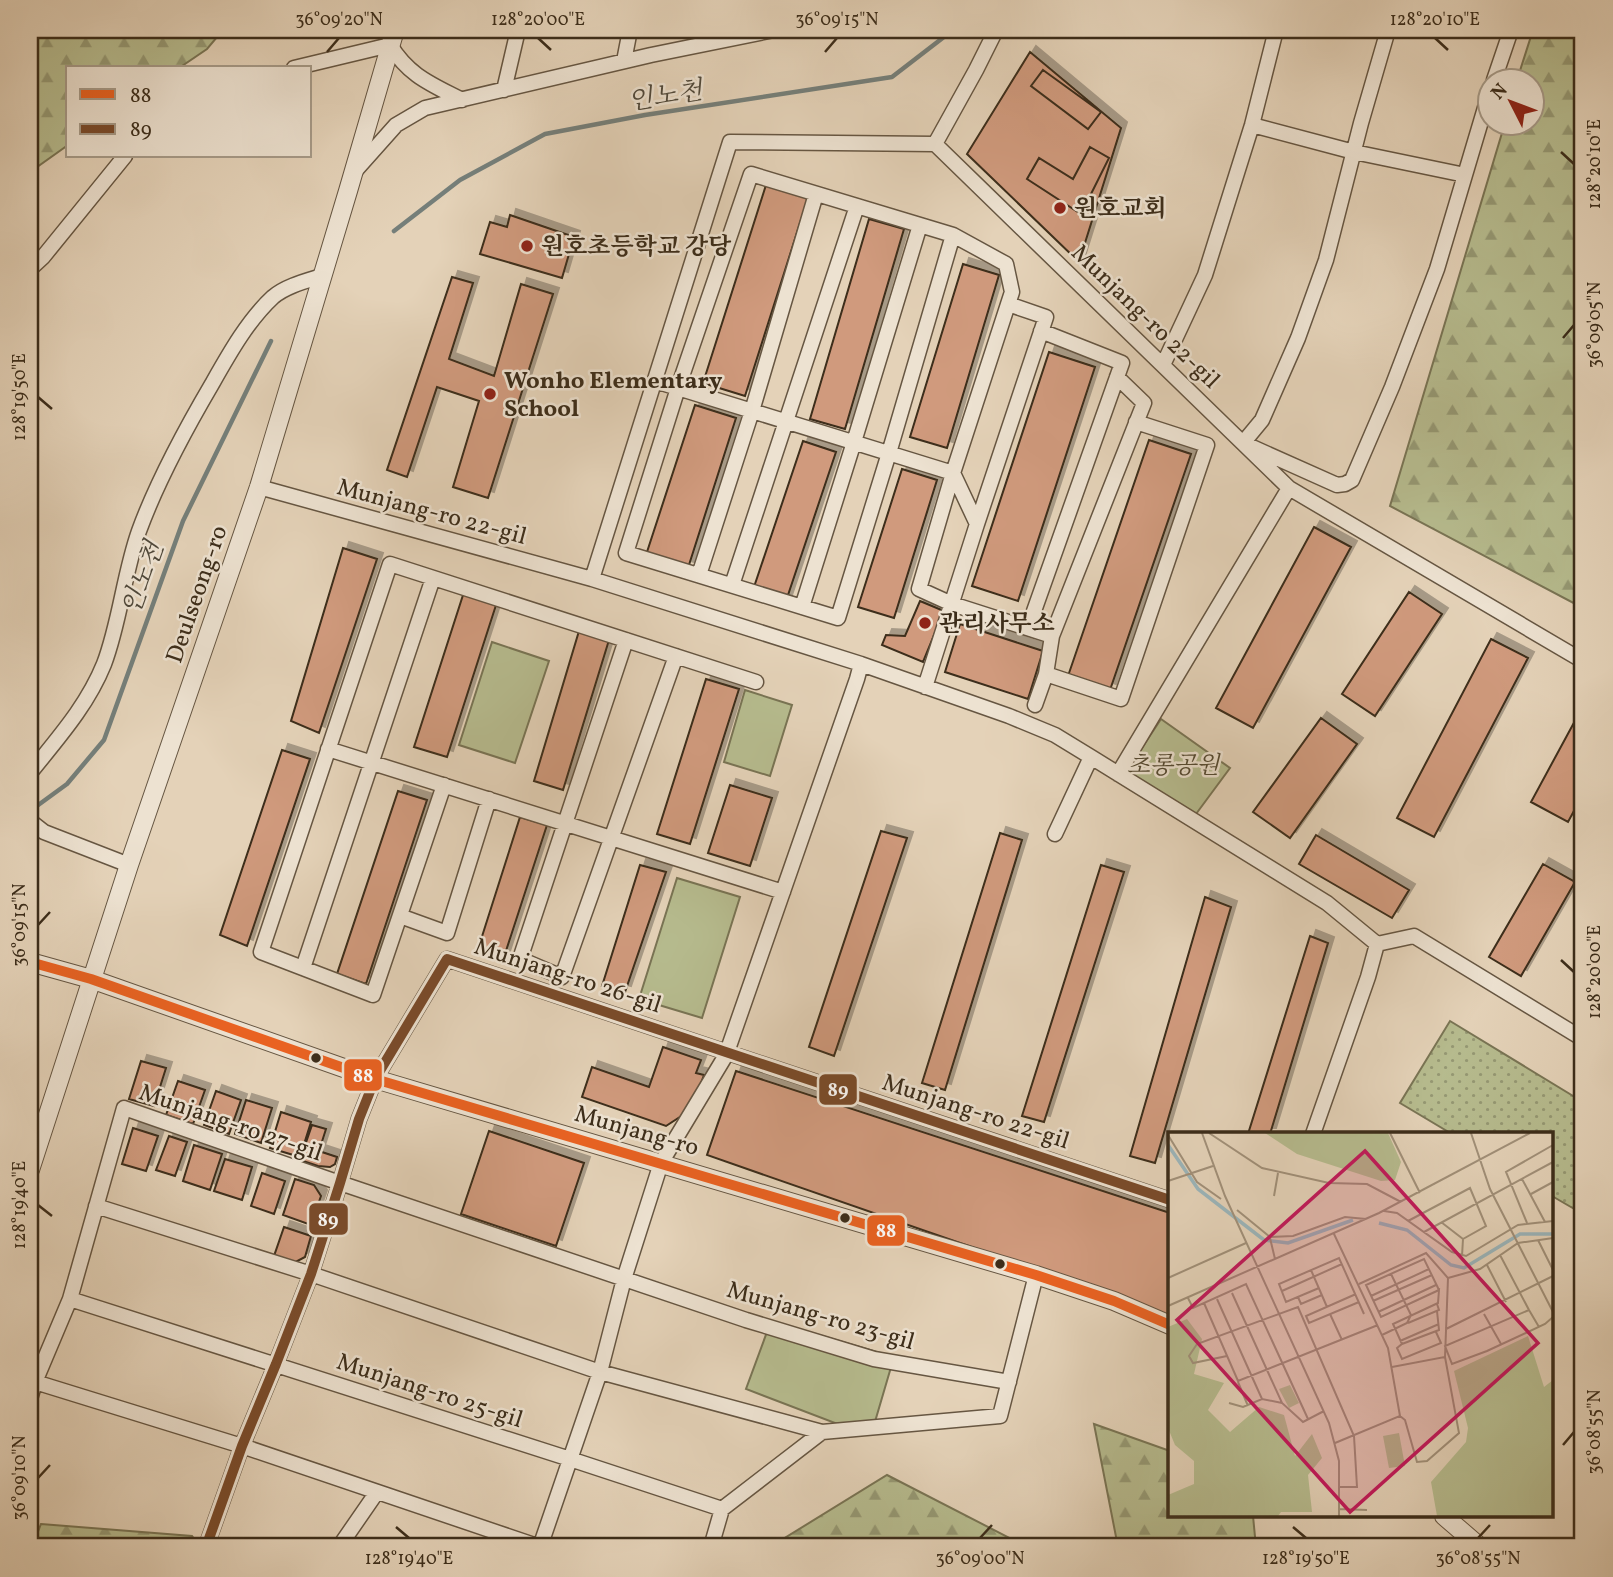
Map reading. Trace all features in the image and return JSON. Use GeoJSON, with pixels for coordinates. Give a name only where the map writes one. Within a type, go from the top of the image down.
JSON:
{"type":"FeatureCollection","features":[{"type":"Feature","properties":{"kind":"street"},"geometry":{"type":"LineString","coordinates":[[504,90],[519,30]]}},
{"type":"Feature","properties":{"kind":"street"},"geometry":{"type":"LineString","coordinates":[[624,61],[631,30]]}},
{"type":"Feature","properties":{"kind":"street"},"geometry":{"type":"LineString","coordinates":[[354,172],[396,125],[425,108],[624,61],[774,30]]}},
{"type":"Feature","properties":{"kind":"street"},"geometry":{"type":"LineString","coordinates":[[592,579],[730,142],[935,144],[996,30]]}},
{"type":"Feature","properties":{"kind":"street"},"geometry":{"type":"LineString","coordinates":[[1163,365],[1205,275],[1252,125],[1276,30]]}},
{"type":"Feature","properties":{"kind":"street"},"geometry":{"type":"LineString","coordinates":[[1388,30],[1326,260],[1298,338],[1262,420],[1243,443],[1337,485],[1352,480],[1437,269],[1477,136]]}},
{"type":"Feature","properties":{"kind":"street"},"geometry":{"type":"LineString","coordinates":[[1499,66],[1511,30]]}},
{"type":"Feature","properties":{"kind":"street"},"geometry":{"type":"LineString","coordinates":[[300,66],[393,37],[398,59],[408,69],[462,100]]}},
{"type":"Feature","properties":{"kind":"street","name":"Deulseong-ro"},"geometry":{"type":"LineString","coordinates":[[30,1170],[129,865],[259,487],[393,37]]}},
{"type":"Feature","properties":{"kind":"street"},"geometry":{"type":"LineString","coordinates":[[1252,125],[1354,152],[1465,175]]}},
{"type":"Feature","properties":{"kind":"street","name":"Munjang-ro 22-gil"},"geometry":{"type":"LineString","coordinates":[[935,144],[1289,488],[1583,661]]}},
{"type":"Feature","properties":{"kind":"street"},"geometry":{"type":"LineString","coordinates":[[30,269],[43,257],[123,158]]}},
{"type":"Feature","properties":{"kind":"street"},"geometry":{"type":"LineString","coordinates":[[953,235],[838,618],[626,553],[678,388],[751,174],[953,235],[1006,264],[1012,292],[953,473],[919,589],[952,604],[1052,636]]}},
{"type":"Feature","properties":{"kind":"street"},"geometry":{"type":"LineString","coordinates":[[699,575],[752,411],[816,194]]}},
{"type":"Feature","properties":{"kind":"street"},"geometry":{"type":"LineString","coordinates":[[732,585],[857,206]]}},
{"type":"Feature","properties":{"kind":"street"},"geometry":{"type":"LineString","coordinates":[[802,607],[920,225]]}},
{"type":"Feature","properties":{"kind":"street"},"geometry":{"type":"LineString","coordinates":[[30,773],[76,715],[93,687],[104,662],[138,533],[155,491],[222,366],[243,334],[273,298],[282,291],[322,276]]}},
{"type":"Feature","properties":{"kind":"street"},"geometry":{"type":"LineString","coordinates":[[925,687],[1046,317],[1008,304]]}},
{"type":"Feature","properties":{"kind":"street"},"geometry":{"type":"LineString","coordinates":[[1028,628],[1122,363],[1041,331]]}},
{"type":"Feature","properties":{"kind":"street"},"geometry":{"type":"LineString","coordinates":[[1035,705],[1046,674],[1052,636],[1144,402],[1116,377]]}},
{"type":"Feature","properties":{"kind":"street"},"geometry":{"type":"LineString","coordinates":[[655,381],[953,473],[977,524]]}},
{"type":"Feature","properties":{"kind":"street"},"geometry":{"type":"LineString","coordinates":[[1046,674],[1121,699],[1208,445],[1136,422]]}},
{"type":"Feature","properties":{"kind":"street","name":"Munjang-ro 22-gil"},"geometry":{"type":"LineString","coordinates":[[259,487],[592,579],[860,664],[1009,716],[1055,735],[1327,903],[1377,944]]}},
{"type":"Feature","properties":{"kind":"street"},"geometry":{"type":"LineString","coordinates":[[1118,774],[1289,488]]}},
{"type":"Feature","properties":{"kind":"street"},"geometry":{"type":"LineString","coordinates":[[444,785],[373,995],[261,952],[390,564],[756,682]]}},
{"type":"Feature","properties":{"kind":"street"},"geometry":{"type":"LineString","coordinates":[[303,968],[433,578]]}},
{"type":"Feature","properties":{"kind":"street"},"geometry":{"type":"LineString","coordinates":[[626,640],[520,959],[562,977],[676,656]]}},
{"type":"Feature","properties":{"kind":"street"},"geometry":{"type":"LineString","coordinates":[[35,1382],[242,1446],[540,1547],[600,1371],[624,1279],[661,1163],[727,1052],[860,664]]}},
{"type":"Feature","properties":{"kind":"street"},"geometry":{"type":"LineString","coordinates":[[328,749],[783,892]]}},
{"type":"Feature","properties":{"kind":"street"},"geometry":{"type":"LineString","coordinates":[[1055,834],[1091,757]]}},
{"type":"Feature","properties":{"kind":"street"},"geometry":{"type":"LineString","coordinates":[[400,916],[447,933],[489,799]]}},
{"type":"Feature","properties":{"kind":"street"},"geometry":{"type":"LineString","coordinates":[[31,822],[44,832],[129,865]]}},
{"type":"Feature","properties":{"kind":"street"},"geometry":{"type":"LineString","coordinates":[[1314,1132],[1377,944],[1414,936],[1583,1039]]}},
{"type":"Feature","properties":{"kind":"street","name":"Munjang-ro 26-gil"},"geometry":{"type":"LineString","coordinates":[[375,1079],[447,959],[727,1052]]}},
{"type":"Feature","properties":{"kind":"street","name":"Munjang-ro"},"geometry":{"type":"LineString","coordinates":[[30,962],[91,979],[375,1079],[1036,1275],[1114,1301],[1168,1324]]}},
{"type":"Feature","properties":{"kind":"street","name":"Munjang-ro 22-gil"},"geometry":{"type":"LineString","coordinates":[[727,1052],[1168,1199]]}},
{"type":"Feature","properties":{"kind":"street","name":"Munjang-ro 27-gil"},"geometry":{"type":"LineString","coordinates":[[206,1547],[242,1446],[311,1273],[359,1119],[375,1079]]}},
{"type":"Feature","properties":{"kind":"street","name":"Munjang-ro 27-gil"},"geometry":{"type":"LineString","coordinates":[[30,1399],[70,1299],[124,1108],[340,1183]]}},
{"type":"Feature","properties":{"kind":"street"},"geometry":{"type":"LineString","coordinates":[[340,1183],[624,1279]]}},
{"type":"Feature","properties":{"kind":"street"},"geometry":{"type":"LineString","coordinates":[[96,1206],[311,1273],[600,1371],[822,1432],[1000,1416],[1036,1275]]}},
{"type":"Feature","properties":{"kind":"street","name":"Munjang-ro 23-gil"},"geometry":{"type":"LineString","coordinates":[[624,1279],[874,1359],[1009,1382]]}},
{"type":"Feature","properties":{"kind":"street"},"geometry":{"type":"LineString","coordinates":[[70,1299],[276,1364]]}},
{"type":"Feature","properties":{"kind":"street","name":"Munjang-ro 25-gil"},"geometry":{"type":"LineString","coordinates":[[276,1364],[570,1458]]}},
{"type":"Feature","properties":{"kind":"street"},"geometry":{"type":"LineString","coordinates":[[711,1547],[722,1509],[822,1432]]}},
{"type":"Feature","properties":{"kind":"street"},"geometry":{"type":"LineString","coordinates":[[570,1458],[722,1509]]}},
{"type":"Feature","properties":{"kind":"street"},"geometry":{"type":"LineString","coordinates":[[339,1547],[377,1492]]}},
{"type":"Feature","properties":{"kind":"street"},"geometry":{"type":"LineString","coordinates":[[1451,1518],[1480,1547]]}},
{"type":"Feature","properties":{"kind":"green space"},"geometry":{"type":"Polygon","coordinates":[[[30,30],[223,30],[207,49],[182,66],[66,66],[66,146],[30,172],[30,30]]]}},
{"type":"Feature","properties":{"kind":"green space"},"geometry":{"type":"Polygon","coordinates":[[[1533,30],[1571,30],[1583,35],[1583,608],[1390,506],[1501,136],[1546,136],[1546,66],[1521,66],[1533,30]]]}},
{"type":"Feature","properties":{"kind":"green space"},"geometry":{"type":"Polygon","coordinates":[[[492,642],[549,661],[515,763],[459,745],[492,642]]]}},
{"type":"Feature","properties":{"kind":"green space"},"geometry":{"type":"Polygon","coordinates":[[[745,690],[792,705],[770,776],[724,762],[745,690]]]}},
{"type":"Feature","properties":{"kind":"green space","name":"초롱공원"},"geometry":{"type":"Polygon","coordinates":[[[1161,719],[1230,768],[1196,814],[1126,772],[1161,719]]]}},
{"type":"Feature","properties":{"kind":"green space"},"geometry":{"type":"Polygon","coordinates":[[[677,878],[740,897],[702,1018],[639,999],[677,878]]]}},
{"type":"Feature","properties":{"kind":"green space"},"geometry":{"type":"Polygon","coordinates":[[[1450,1021],[1583,1102],[1583,1198],[1576,1210],[1554,1197],[1554,1132],[1449,1132],[1400,1103],[1450,1021]]]}},
{"type":"Feature","properties":{"kind":"green space"},"geometry":{"type":"Polygon","coordinates":[[[771,1321],[894,1357],[874,1425],[848,1428],[746,1389],[771,1321]]]}},
{"type":"Feature","properties":{"kind":"green space"},"geometry":{"type":"Polygon","coordinates":[[[1094,1424],[1168,1450],[1168,1518],[1253,1518],[1256,1547],[1118,1547],[1094,1424]]]}},
{"type":"Feature","properties":{"kind":"green space"},"geometry":{"type":"Polygon","coordinates":[[[887,1475],[1027,1547],[770,1547],[887,1475]]]}},
{"type":"Feature","properties":{"kind":"green space"},"geometry":{"type":"Polygon","coordinates":[[[41,1524],[192,1536],[200,1547],[32,1547],[41,1524]]]}},
{"type":"Feature","properties":{"kind":"building","name":"원호교회"},"geometry":{"type":"Polygon","coordinates":[[[1030,52],[1121,128],[1079,262],[967,154],[1030,52]]]}},
{"type":"Feature","properties":{"kind":"building"},"geometry":{"type":"Polygon","coordinates":[[[1043,70],[1101,112],[1088,129],[1031,86],[1043,70]]]}},
{"type":"Feature","properties":{"kind":"building"},"geometry":{"type":"Polygon","coordinates":[[[1090,147],[1109,158],[1081,214],[1027,179],[1039,158],[1073,179],[1090,147]]]}},
{"type":"Feature","properties":{"kind":"building"},"geometry":{"type":"Polygon","coordinates":[[[766,185],[808,198],[745,396],[703,383],[766,185]]]}},
{"type":"Feature","properties":{"kind":"building","name":"원호초등학교 강당"},"geometry":{"type":"Polygon","coordinates":[[[510,215],[574,237],[562,278],[480,254],[490,222],[507,227],[510,215]]]}},
{"type":"Feature","properties":{"kind":"building"},"geometry":{"type":"Polygon","coordinates":[[[869,219],[904,229],[845,429],[810,419],[869,219]]]}},
{"type":"Feature","properties":{"kind":"building"},"geometry":{"type":"Polygon","coordinates":[[[963,264],[999,275],[947,448],[910,437],[963,264]]]}},
{"type":"Feature","properties":{"kind":"building","name":"Wonho Elementary School"},"geometry":{"type":"Polygon","coordinates":[[[452,277],[473,283],[449,359],[494,376],[521,284],[553,294],[488,498],[453,487],[479,401],[437,387],[407,477],[387,470],[452,277]]]}},
{"type":"Feature","properties":{"kind":"building"},"geometry":{"type":"Polygon","coordinates":[[[1049,352],[1095,367],[1018,601],[972,586],[1049,352]]]}},
{"type":"Feature","properties":{"kind":"building"},"geometry":{"type":"Polygon","coordinates":[[[695,405],[736,418],[688,568],[646,555],[695,405]]]}},
{"type":"Feature","properties":{"kind":"building"},"geometry":{"type":"Polygon","coordinates":[[[1149,440],[1191,454],[1110,690],[1068,676],[1149,440]]]}},
{"type":"Feature","properties":{"kind":"building"},"geometry":{"type":"Polygon","coordinates":[[[803,441],[836,452],[786,601],[753,590],[803,441]]]}},
{"type":"Feature","properties":{"kind":"building"},"geometry":{"type":"Polygon","coordinates":[[[902,469],[937,480],[894,618],[858,607],[902,469]]]}},
{"type":"Feature","properties":{"kind":"building"},"geometry":{"type":"Polygon","coordinates":[[[1314,527],[1351,547],[1253,728],[1216,708],[1314,527]]]}},
{"type":"Feature","properties":{"kind":"building"},"geometry":{"type":"Polygon","coordinates":[[[343,548],[377,559],[319,733],[291,721],[343,548]]]}},
{"type":"Feature","properties":{"kind":"building"},"geometry":{"type":"Polygon","coordinates":[[[464,592],[497,602],[447,757],[414,747],[464,592]]]}},
{"type":"Feature","properties":{"kind":"building"},"geometry":{"type":"Polygon","coordinates":[[[1409,592],[1442,614],[1375,716],[1342,694],[1409,592]]]}},
{"type":"Feature","properties":{"kind":"building","name":"관리사무소"},"geometry":{"type":"Polygon","coordinates":[[[920,601],[944,611],[923,662],[882,645],[886,635],[905,636],[920,601]]]}},
{"type":"Feature","properties":{"kind":"building"},"geometry":{"type":"Polygon","coordinates":[[[960,624],[1043,651],[1028,699],[945,672],[960,624]]]}},
{"type":"Feature","properties":{"kind":"building"},"geometry":{"type":"Polygon","coordinates":[[[579,631],[609,640],[563,790],[534,781],[579,631]]]}},
{"type":"Feature","properties":{"kind":"building"},"geometry":{"type":"Polygon","coordinates":[[[1491,639],[1528,658],[1434,837],[1397,818],[1491,639]]]}},
{"type":"Feature","properties":{"kind":"building"},"geometry":{"type":"Polygon","coordinates":[[[706,679],[739,689],[690,844],[657,834],[706,679]]]}},
{"type":"Feature","properties":{"kind":"building"},"geometry":{"type":"Polygon","coordinates":[[[1583,706],[1583,794],[1568,822],[1531,802],[1583,706]]]}},
{"type":"Feature","properties":{"kind":"building"},"geometry":{"type":"Polygon","coordinates":[[[1321,718],[1357,744],[1290,838],[1253,812],[1321,718]]]}},
{"type":"Feature","properties":{"kind":"building"},"geometry":{"type":"Polygon","coordinates":[[[282,750],[310,759],[247,946],[220,935],[282,750]]]}},
{"type":"Feature","properties":{"kind":"building"},"geometry":{"type":"Polygon","coordinates":[[[730,785],[772,798],[750,866],[708,853],[730,785]]]}},
{"type":"Feature","properties":{"kind":"building"},"geometry":{"type":"Polygon","coordinates":[[[398,791],[427,800],[366,984],[337,974],[398,791]]]}},
{"type":"Feature","properties":{"kind":"building"},"geometry":{"type":"Polygon","coordinates":[[[520,817],[547,825],[504,957],[478,949],[520,817]]]}},
{"type":"Feature","properties":{"kind":"building"},"geometry":{"type":"Polygon","coordinates":[[[881,831],[907,838],[834,1056],[809,1047],[881,831]]]}},
{"type":"Feature","properties":{"kind":"building"},"geometry":{"type":"Polygon","coordinates":[[[1000,833],[1022,840],[945,1090],[922,1083],[1000,833]]]}},
{"type":"Feature","properties":{"kind":"building"},"geometry":{"type":"Polygon","coordinates":[[[1316,835],[1409,890],[1392,918],[1299,864],[1316,835]]]}},
{"type":"Feature","properties":{"kind":"building"},"geometry":{"type":"Polygon","coordinates":[[[1543,864],[1575,882],[1521,976],[1489,957],[1543,864]]]}},
{"type":"Feature","properties":{"kind":"building"},"geometry":{"type":"Polygon","coordinates":[[[640,865],[666,872],[625,992],[602,986],[640,865]]]}},
{"type":"Feature","properties":{"kind":"building"},"geometry":{"type":"Polygon","coordinates":[[[1101,865],[1124,872],[1044,1122],[1022,1116],[1101,865]]]}},
{"type":"Feature","properties":{"kind":"building"},"geometry":{"type":"Polygon","coordinates":[[[1205,897],[1231,907],[1155,1163],[1130,1156],[1205,897]]]}},
{"type":"Feature","properties":{"kind":"building"},"geometry":{"type":"Polygon","coordinates":[[[1310,936],[1328,943],[1271,1132],[1249,1132],[1310,936]]]}},
{"type":"Feature","properties":{"kind":"building"},"geometry":{"type":"Polygon","coordinates":[[[663,1047],[701,1060],[696,1073],[704,1075],[692,1109],[666,1126],[582,1097],[592,1067],[649,1087],[663,1047]]]}},
{"type":"Feature","properties":{"kind":"building"},"geometry":{"type":"Polygon","coordinates":[[[141,1061],[166,1068],[154,1106],[129,1099],[141,1061]]]}},
{"type":"Feature","properties":{"kind":"building"},"geometry":{"type":"Polygon","coordinates":[[[736,1071],[1168,1212],[1168,1315],[707,1155],[736,1071]]]}},
{"type":"Feature","properties":{"kind":"building"},"geometry":{"type":"Polygon","coordinates":[[[178,1081],[205,1090],[193,1124],[166,1115],[178,1081]]]}},
{"type":"Feature","properties":{"kind":"building"},"geometry":{"type":"Polygon","coordinates":[[[216,1091],[241,1100],[229,1134],[204,1125],[216,1091]]]}},
{"type":"Feature","properties":{"kind":"building"},"geometry":{"type":"Polygon","coordinates":[[[246,1100],[272,1108],[261,1143],[235,1134],[246,1100]]]}},
{"type":"Feature","properties":{"kind":"building"},"geometry":{"type":"Polygon","coordinates":[[[281,1112],[311,1122],[300,1157],[270,1148],[281,1112]]]}},
{"type":"Feature","properties":{"kind":"building"},"geometry":{"type":"Polygon","coordinates":[[[312,1125],[326,1129],[319,1151],[337,1157],[335,1164],[330,1167],[300,1160],[312,1125]]]}},
{"type":"Feature","properties":{"kind":"building"},"geometry":{"type":"Polygon","coordinates":[[[133,1128],[158,1136],[146,1171],[122,1164],[133,1128]]]}},
{"type":"Feature","properties":{"kind":"building"},"geometry":{"type":"Polygon","coordinates":[[[489,1131],[584,1163],[556,1246],[461,1214],[489,1131]]]}},
{"type":"Feature","properties":{"kind":"building"},"geometry":{"type":"Polygon","coordinates":[[[169,1136],[187,1142],[175,1176],[156,1170],[169,1136]]]}},
{"type":"Feature","properties":{"kind":"building"},"geometry":{"type":"Polygon","coordinates":[[[194,1145],[222,1154],[210,1190],[183,1181],[194,1145]]]}},
{"type":"Feature","properties":{"kind":"building"},"geometry":{"type":"Polygon","coordinates":[[[225,1159],[252,1167],[242,1200],[214,1191],[225,1159]]]}},
{"type":"Feature","properties":{"kind":"building"},"geometry":{"type":"Polygon","coordinates":[[[262,1173],[285,1181],[274,1214],[251,1206],[262,1173]]]}},
{"type":"Feature","properties":{"kind":"building"},"geometry":{"type":"Polygon","coordinates":[[[295,1179],[314,1185],[321,1196],[311,1225],[283,1215],[295,1179]]]}},
{"type":"Feature","properties":{"kind":"building"},"geometry":{"type":"Polygon","coordinates":[[[284,1227],[311,1236],[305,1257],[290,1265],[273,1259],[284,1227]]]}},
{"type":"Feature","properties":{"kind":"waterway","name":"인노천"},"geometry":{"type":"LineString","coordinates":[[394,231],[460,180],[545,134],[645,115],[892,77],[953,30]]}},
{"type":"Feature","properties":{"kind":"waterway","name":"인노천"},"geometry":{"type":"LineString","coordinates":[[30,811],[67,784],[104,740],[183,521],[271,341]]}},
{"type":"Feature","properties":{"kind":"transit line","name":"89"},"geometry":{"type":"LineString","coordinates":[[206,1547],[242,1446],[311,1274],[359,1119],[375,1079],[447,959],[1168,1199]]}},
{"type":"Feature","properties":{"kind":"transit line","name":"88"},"geometry":{"type":"LineString","coordinates":[[30,962],[91,979],[375,1079],[1036,1275],[1114,1301],[1168,1324]]}},
{"type":"Feature","properties":{"kind":"place","name":"원호교회"},"geometry":{"type":"Point","coordinates":[1060,208]}},
{"type":"Feature","properties":{"kind":"place","name":"원호초등학교 강당"},"geometry":{"type":"Point","coordinates":[527,246]}},
{"type":"Feature","properties":{"kind":"place","name":"Wonho Elementary School"},"geometry":{"type":"Point","coordinates":[490,394]}},
{"type":"Feature","properties":{"kind":"place","name":"관리사무소"},"geometry":{"type":"Point","coordinates":[925,623]}}]}
